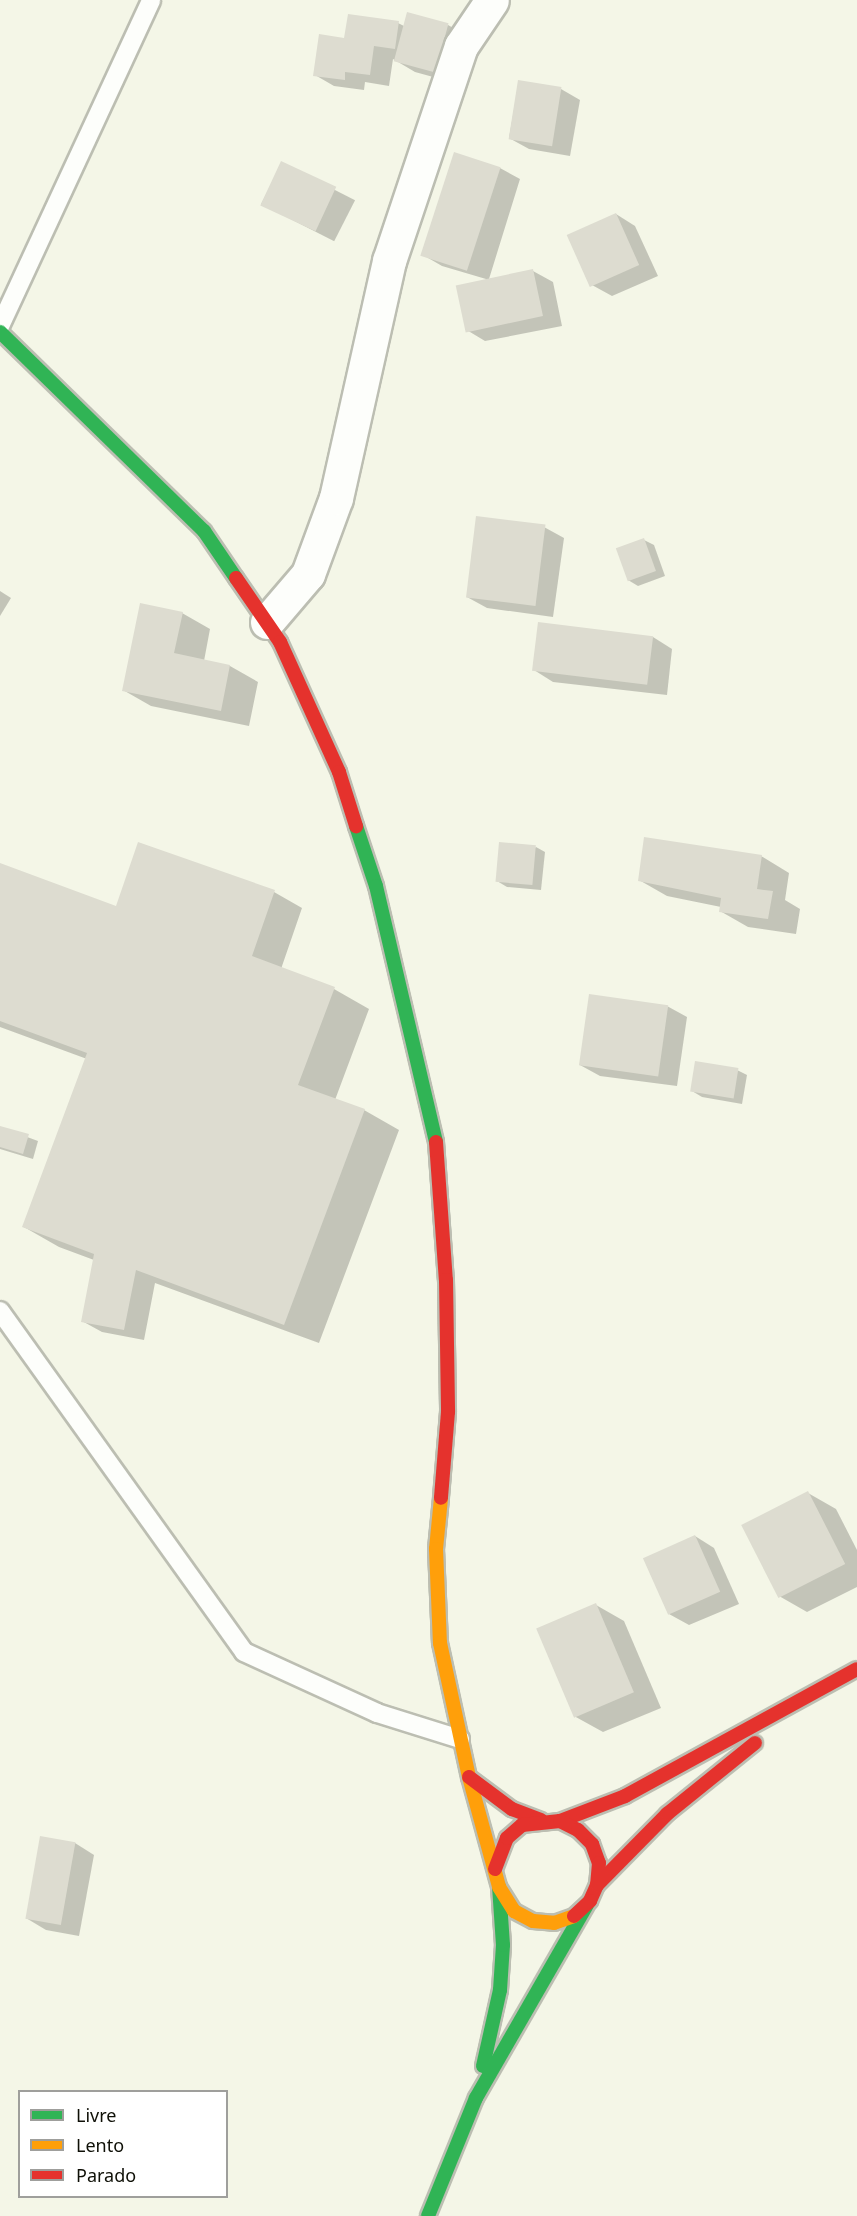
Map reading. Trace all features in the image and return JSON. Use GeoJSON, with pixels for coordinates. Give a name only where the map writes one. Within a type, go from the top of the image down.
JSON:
{"type":"FeatureCollection","features":[{"type":"Feature","properties":{"kind":"street"},"geometry":{"type":"LineString","coordinates":[[267,622],[308,574],[336,498],[389,261],[461,46],[492,0]]}},
{"type":"Feature","properties":{"kind":"street"},"geometry":{"type":"LineString","coordinates":[[0,332],[204,531],[267,622],[280,642],[343,783],[376,886],[435,1134],[446,1280],[448,1412],[437,1573],[441,1643],[469,1777],[499,1887],[503,1945],[500,1990],[476,2098]]}},
{"type":"Feature","properties":{"kind":"street"},"geometry":{"type":"LineString","coordinates":[[560,1821],[625,1796],[857,1669]]}},
{"type":"Feature","properties":{"kind":"street"},"geometry":{"type":"LineString","coordinates":[[428,2216],[476,2098],[597,1886],[667,1814],[764,1736],[786,1707]]}},
{"type":"Feature","properties":{"kind":"street"},"geometry":{"type":"LineString","coordinates":[[469,1777],[504,1805],[541,1820]]}},
{"type":"Feature","properties":{"kind":"street"},"geometry":{"type":"LineString","coordinates":[[495,1869],[507,1838],[522,1825],[541,1820],[560,1821],[578,1830],[592,1844],[599,1863],[597,1886]]}},
{"type":"Feature","properties":{"kind":"street"},"geometry":{"type":"LineString","coordinates":[[499,1887],[514,1911],[533,1921],[554,1923],[574,1916],[590,1901]]}},
{"type":"Feature","properties":{"kind":"lane"},"geometry":{"type":"LineString","coordinates":[[0,326],[151,0]]}},
{"type":"Feature","properties":{"kind":"lane"},"geometry":{"type":"LineString","coordinates":[[0,1311],[244,1652],[377,1713],[460,1739]]}},
{"type":"Feature","properties":{"kind":"building"},"geometry":{"type":"Polygon","coordinates":[[[407,12],[449,23],[435,72],[394,61],[407,12]]]}},
{"type":"Feature","properties":{"kind":"building"},"geometry":{"type":"Polygon","coordinates":[[[348,14],[399,21],[395,49],[374,46],[370,75],[345,72],[345,80],[313,76],[319,34],[344,38],[348,14]]]}},
{"type":"Feature","properties":{"kind":"building"},"geometry":{"type":"Polygon","coordinates":[[[518,80],[561,87],[552,146],[509,139],[518,80]]]}},
{"type":"Feature","properties":{"kind":"building"},"geometry":{"type":"Polygon","coordinates":[[[454,152],[501,167],[467,271],[420,256],[454,152]]]}},
{"type":"Feature","properties":{"kind":"building"},"geometry":{"type":"Polygon","coordinates":[[[281,161],[336,187],[316,231],[260,205],[281,161]]]}},
{"type":"Feature","properties":{"kind":"building"},"geometry":{"type":"Polygon","coordinates":[[[616,213],[639,265],[590,287],[567,235],[616,213]]]}},
{"type":"Feature","properties":{"kind":"building"},"geometry":{"type":"Polygon","coordinates":[[[533,269],[543,316],[466,332],[456,285],[533,269]]]}},
{"type":"Feature","properties":{"kind":"building"},"geometry":{"type":"Polygon","coordinates":[[[476,516],[545,525],[535,606],[466,597],[476,516]]]}},
{"type":"Feature","properties":{"kind":"building"},"geometry":{"type":"Polygon","coordinates":[[[644,538],[656,571],[628,581],[616,548],[644,538]]]}},
{"type":"Feature","properties":{"kind":"building"},"geometry":{"type":"Polygon","coordinates":[[[140,603],[183,612],[174,653],[230,665],[221,711],[122,691],[140,603]]]}},
{"type":"Feature","properties":{"kind":"building"},"geometry":{"type":"Polygon","coordinates":[[[538,622],[653,636],[647,685],[532,671],[538,622]]]}},
{"type":"Feature","properties":{"kind":"building"},"geometry":{"type":"Polygon","coordinates":[[[644,837],[762,855],[757,889],[773,891],[768,919],[719,912],[721,898],[638,881],[644,837]]]}},
{"type":"Feature","properties":{"kind":"building"},"geometry":{"type":"Polygon","coordinates":[[[138,842],[275,890],[252,956],[335,987],[298,1085],[365,1109],[284,1325],[136,1270],[124,1330],[81,1322],[94,1254],[22,1227],[87,1053],[0,1021],[0,863],[116,906],[138,842]]]}},
{"type":"Feature","properties":{"kind":"building"},"geometry":{"type":"Polygon","coordinates":[[[499,842],[536,845],[532,885],[496,882],[499,842]]]}},
{"type":"Feature","properties":{"kind":"building"},"geometry":{"type":"Polygon","coordinates":[[[589,994],[668,1005],[658,1076],[579,1065],[589,994]]]}},
{"type":"Feature","properties":{"kind":"building"},"geometry":{"type":"Polygon","coordinates":[[[695,1061],[738,1068],[734,1099],[690,1092],[695,1061]]]}},
{"type":"Feature","properties":{"kind":"building"},"geometry":{"type":"Polygon","coordinates":[[[0,1126],[29,1134],[23,1154],[0,1147],[0,1126]]]}},
{"type":"Feature","properties":{"kind":"building"},"geometry":{"type":"Polygon","coordinates":[[[808,1491],[845,1564],[778,1598],[741,1525],[808,1491]]]}},
{"type":"Feature","properties":{"kind":"building"},"geometry":{"type":"Polygon","coordinates":[[[695,1535],[720,1592],[668,1615],[643,1558],[695,1535]]]}},
{"type":"Feature","properties":{"kind":"building"},"geometry":{"type":"Polygon","coordinates":[[[596,1603],[634,1692],[574,1718],[536,1628],[596,1603]]]}},
{"type":"Feature","properties":{"kind":"building"},"geometry":{"type":"Polygon","coordinates":[[[40,1836],[75,1842],[61,1925],[25,1919],[40,1836]]]}},
{"type":"Feature","properties":{"kind":"traffic: fast"},"geometry":{"type":"LineString","coordinates":[[0,332],[204,531],[236,578]]}},
{"type":"Feature","properties":{"kind":"traffic: fast"},"geometry":{"type":"LineString","coordinates":[[356,826],[376,886],[436,1142]]}},
{"type":"Feature","properties":{"kind":"traffic: fast"},"geometry":{"type":"LineString","coordinates":[[483,2066],[500,1990],[503,1945],[499,1887]]}},
{"type":"Feature","properties":{"kind":"traffic: fast"},"geometry":{"type":"LineString","coordinates":[[428,2216],[476,2098],[587,1905]]}},
{"type":"Feature","properties":{"kind":"traffic: slow"},"geometry":{"type":"LineString","coordinates":[[441,1498],[436,1549],[440,1643],[469,1777],[499,1887],[514,1911],[533,1921],[554,1923],[574,1916]]}},
{"type":"Feature","properties":{"kind":"traffic: jam"},"geometry":{"type":"LineString","coordinates":[[236,578],[280,642],[339,772],[356,826]]}},
{"type":"Feature","properties":{"kind":"traffic: jam"},"geometry":{"type":"LineString","coordinates":[[436,1142],[446,1280],[448,1412],[441,1498]]}},
{"type":"Feature","properties":{"kind":"traffic: jam"},"geometry":{"type":"LineString","coordinates":[[560,1821],[625,1796],[857,1669]]}},
{"type":"Feature","properties":{"kind":"traffic: jam"},"geometry":{"type":"LineString","coordinates":[[597,1885],[667,1814],[755,1743]]}},
{"type":"Feature","properties":{"kind":"traffic: jam"},"geometry":{"type":"LineString","coordinates":[[469,1777],[512,1809],[541,1820]]}},
{"type":"Feature","properties":{"kind":"traffic: jam"},"geometry":{"type":"LineString","coordinates":[[495,1869],[507,1838],[522,1825],[560,1821],[578,1830],[592,1844],[599,1863],[597,1885],[590,1901],[574,1916]]}}]}
